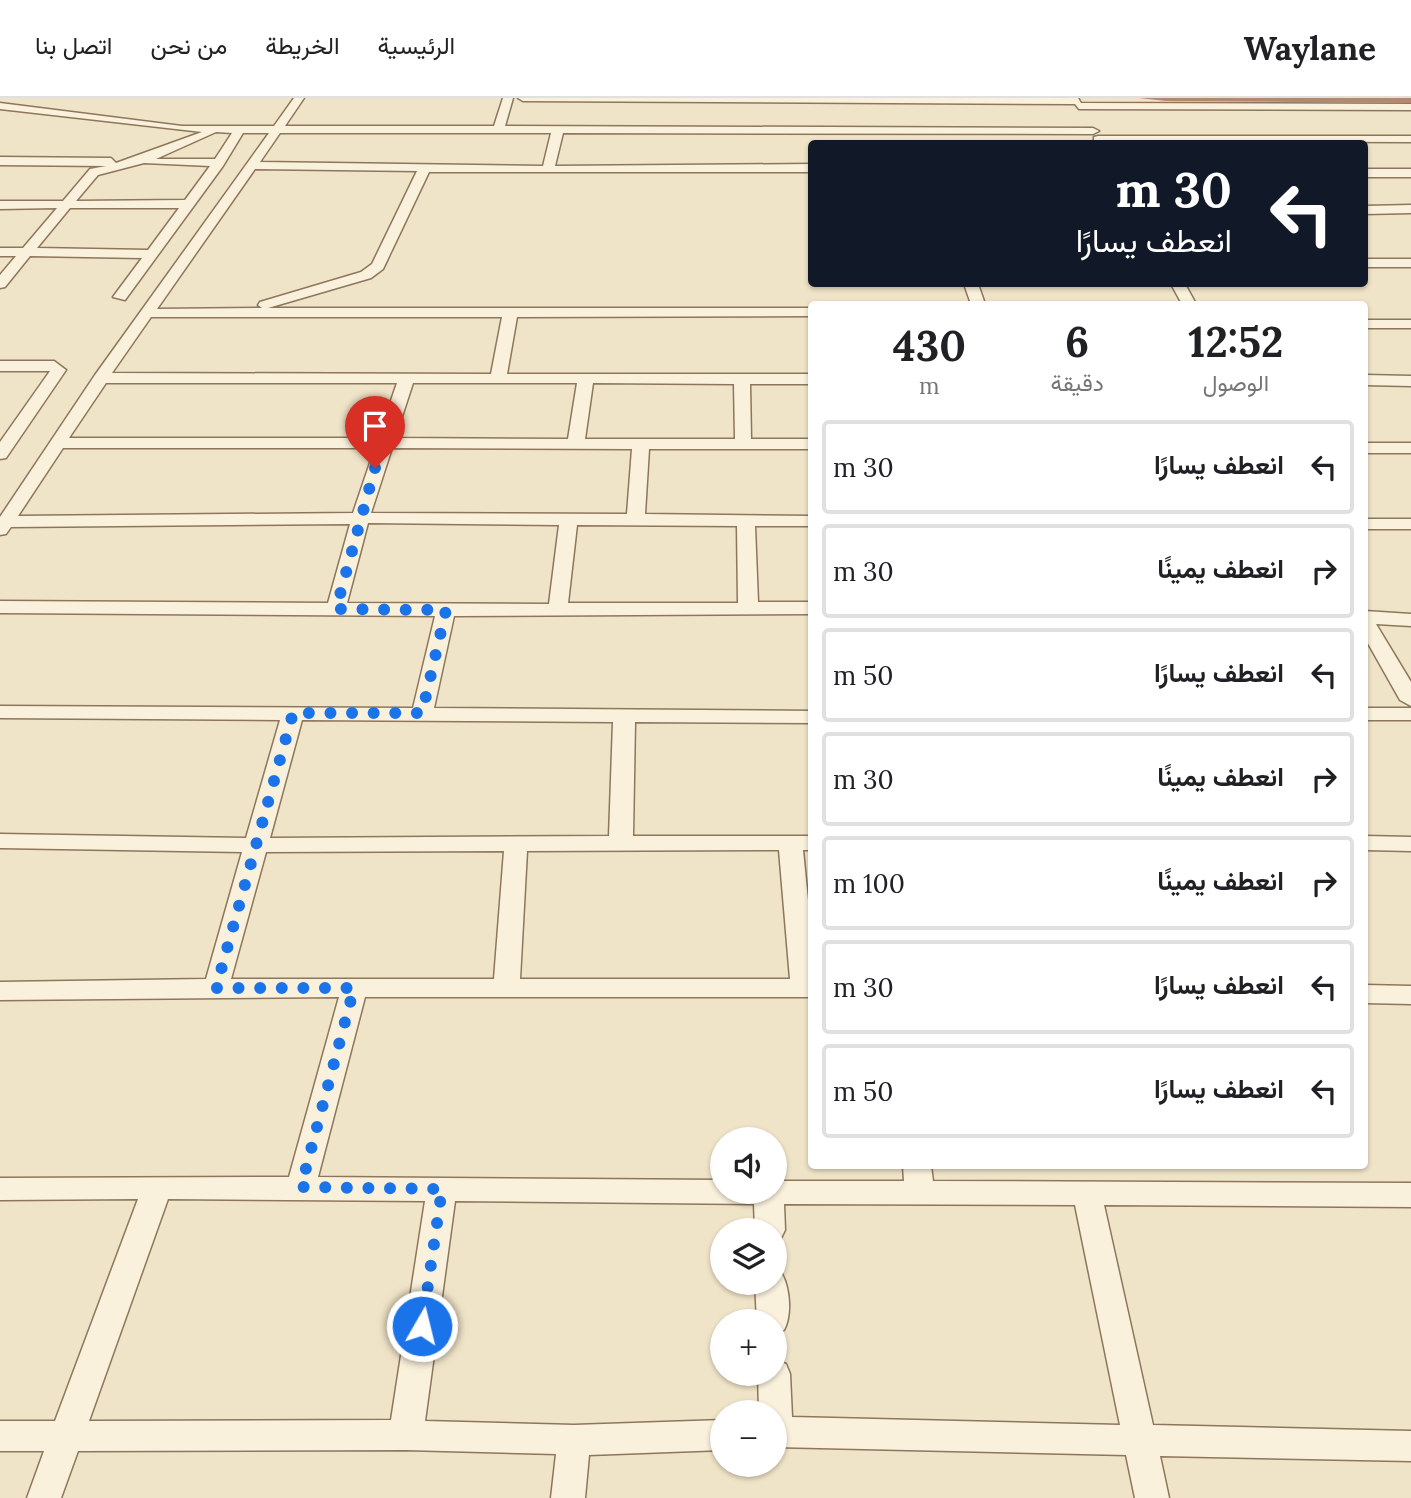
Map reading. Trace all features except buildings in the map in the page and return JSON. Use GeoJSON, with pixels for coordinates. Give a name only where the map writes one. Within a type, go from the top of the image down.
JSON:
{"type":"FeatureCollection","features":[{"type":"Feature","properties":{"kind":"street"},"geometry":{"type":"LineString","coordinates":[[3,526],[101,378],[299,98]]}},
{"type":"Feature","properties":{"kind":"street"},"geometry":{"type":"LineString","coordinates":[[499,129],[508,98]]}},
{"type":"Feature","properties":{"kind":"street"},"geometry":{"type":"LineString","coordinates":[[523,98],[614,114],[855,111],[1077,102],[1262,102],[1279,107],[1395,115],[1411,107]]}},
{"type":"Feature","properties":{"kind":"street"},"geometry":{"type":"LineString","coordinates":[[0,106],[173,128],[558,129],[671,98],[793,129],[855,111],[1097,138],[1411,139]]}},
{"type":"Feature","properties":{"kind":"street"},"geometry":{"type":"LineString","coordinates":[[1077,102],[1097,138]]}},
{"type":"Feature","properties":{"kind":"street"},"geometry":{"type":"LineString","coordinates":[[1279,107],[1288,117]]}},
{"type":"Feature","properties":{"kind":"street"},"geometry":{"type":"LineString","coordinates":[[120,297],[219,163],[240,128]]}},
{"type":"Feature","properties":{"kind":"street"},"geometry":{"type":"LineString","coordinates":[[0,284],[97,170],[137,162],[224,129]]}},
{"type":"Feature","properties":{"kind":"street"},"geometry":{"type":"LineString","coordinates":[[548,170],[558,129]]}},
{"type":"Feature","properties":{"kind":"street"},"geometry":{"type":"LineString","coordinates":[[793,129],[796,142]]}},
{"type":"Feature","properties":{"kind":"street"},"geometry":{"type":"LineString","coordinates":[[799,155],[807,168]]}},
{"type":"Feature","properties":{"kind":"street"},"geometry":{"type":"LineString","coordinates":[[0,161],[219,163]]}},
{"type":"Feature","properties":{"kind":"street"},"geometry":{"type":"LineString","coordinates":[[250,165],[548,170],[807,168]]}},
{"type":"Feature","properties":{"kind":"street"},"geometry":{"type":"LineString","coordinates":[[240,313],[366,275],[378,266],[424,169]]}},
{"type":"Feature","properties":{"kind":"street"},"geometry":{"type":"LineString","coordinates":[[1368,173],[1411,173]]}},
{"type":"Feature","properties":{"kind":"street"},"geometry":{"type":"LineString","coordinates":[[0,205],[189,204]]}},
{"type":"Feature","properties":{"kind":"street"},"geometry":{"type":"LineString","coordinates":[[1368,209],[1411,208]]}},
{"type":"Feature","properties":{"kind":"street"},"geometry":{"type":"LineString","coordinates":[[0,252],[151,254]]}},
{"type":"Feature","properties":{"kind":"street"},"geometry":{"type":"LineString","coordinates":[[1368,263],[1409,266]]}},
{"type":"Feature","properties":{"kind":"street"},"geometry":{"type":"LineString","coordinates":[[148,313],[511,310],[808,312]]}},
{"type":"Feature","properties":{"kind":"street"},"geometry":{"type":"LineString","coordinates":[[498,379],[511,310]]}},
{"type":"Feature","properties":{"kind":"street"},"geometry":{"type":"LineString","coordinates":[[1368,324],[1411,324]]}},
{"type":"Feature","properties":{"kind":"street"},"geometry":{"type":"LineString","coordinates":[[0,366],[58,368],[3,445]]}},
{"type":"Feature","properties":{"kind":"street"},"geometry":{"type":"LineString","coordinates":[[101,378],[808,379]]}},
{"type":"Feature","properties":{"kind":"street"},"geometry":{"type":"LineString","coordinates":[[336,609],[383,443],[407,378]]}},
{"type":"Feature","properties":{"kind":"street"},"geometry":{"type":"LineString","coordinates":[[576,442],[586,379]]}},
{"type":"Feature","properties":{"kind":"street"},"geometry":{"type":"LineString","coordinates":[[742,379],[743,444]]}},
{"type":"Feature","properties":{"kind":"street"},"geometry":{"type":"LineString","coordinates":[[1368,380],[1411,381]]}},
{"type":"Feature","properties":{"kind":"street"},"geometry":{"type":"LineString","coordinates":[[58,443],[808,444]]}},
{"type":"Feature","properties":{"kind":"street"},"geometry":{"type":"LineString","coordinates":[[636,520],[641,443]]}},
{"type":"Feature","properties":{"kind":"street"},"geometry":{"type":"LineString","coordinates":[[1368,447],[1411,448]]}},
{"type":"Feature","properties":{"kind":"street"},"geometry":{"type":"LineString","coordinates":[[3,526],[360,518],[808,521]]}},
{"type":"Feature","properties":{"kind":"street"},"geometry":{"type":"LineString","coordinates":[[558,609],[569,520]]}},
{"type":"Feature","properties":{"kind":"street"},"geometry":{"type":"LineString","coordinates":[[746,520],[748,608]]}},
{"type":"Feature","properties":{"kind":"street"},"geometry":{"type":"LineString","coordinates":[[1368,524],[1411,524]]}},
{"type":"Feature","properties":{"kind":"street"},"geometry":{"type":"LineString","coordinates":[[0,607],[446,610],[808,608]]}},
{"type":"Feature","properties":{"kind":"street"},"geometry":{"type":"LineString","coordinates":[[422,713],[446,610]]}},
{"type":"Feature","properties":{"kind":"street"},"geometry":{"type":"LineString","coordinates":[[1368,619],[1411,620]]}},
{"type":"Feature","properties":{"kind":"street"},"geometry":{"type":"LineString","coordinates":[[1368,624],[1410,700],[1368,713]]}},
{"type":"Feature","properties":{"kind":"street"},"geometry":{"type":"LineString","coordinates":[[0,712],[808,717]]}},
{"type":"Feature","properties":{"kind":"street"},"geometry":{"type":"LineString","coordinates":[[216,988],[293,713]]}},
{"type":"Feature","properties":{"kind":"street"},"geometry":{"type":"LineString","coordinates":[[621,841],[624,715]]}},
{"type":"Feature","properties":{"kind":"street"},"geometry":{"type":"LineString","coordinates":[[0,841],[256,845],[621,841],[801,843],[808,988],[216,988],[0,991]]}},
{"type":"Feature","properties":{"kind":"street"},"geometry":{"type":"LineString","coordinates":[[506,989],[516,843]]}},
{"type":"Feature","properties":{"kind":"street"},"geometry":{"type":"LineString","coordinates":[[1368,844],[1411,844]]}},
{"type":"Feature","properties":{"kind":"street"},"geometry":{"type":"LineString","coordinates":[[301,1187],[354,988]]}},
{"type":"Feature","properties":{"kind":"street"},"geometry":{"type":"LineString","coordinates":[[1368,994],[1411,995]]}},
{"type":"Feature","properties":{"kind":"street"},"geometry":{"type":"LineString","coordinates":[[787,1190],[919,1179],[1087,1194],[1411,1195]]}},
{"type":"Feature","properties":{"kind":"street"},"geometry":{"type":"LineString","coordinates":[[44,1498],[157,1187]]}},
{"type":"Feature","properties":{"kind":"street"},"geometry":{"type":"LineString","coordinates":[[0,1189],[301,1187],[710,1192]]}},
{"type":"Feature","properties":{"kind":"street"},"geometry":{"type":"LineString","coordinates":[[406,1435],[442,1189]]}},
{"type":"Feature","properties":{"kind":"street"},"geometry":{"type":"LineString","coordinates":[[1087,1194],[1152,1498]]}},
{"type":"Feature","properties":{"kind":"street"},"geometry":{"type":"LineString","coordinates":[[787,1432],[1411,1446]]}},
{"type":"Feature","properties":{"kind":"street"},"geometry":{"type":"LineString","coordinates":[[0,1436],[406,1435],[573,1440],[710,1435]]}},
{"type":"Feature","properties":{"kind":"street"},"geometry":{"type":"LineString","coordinates":[[568,1498],[573,1440]]}},
{"type":"Feature","properties":{"kind":"route"},"geometry":{"type":"LineString","coordinates":[[375,468],[336,609],[446,610],[422,713],[293,713],[216,988],[354,988],[301,1187],[442,1189],[422,1326]]}}]}
